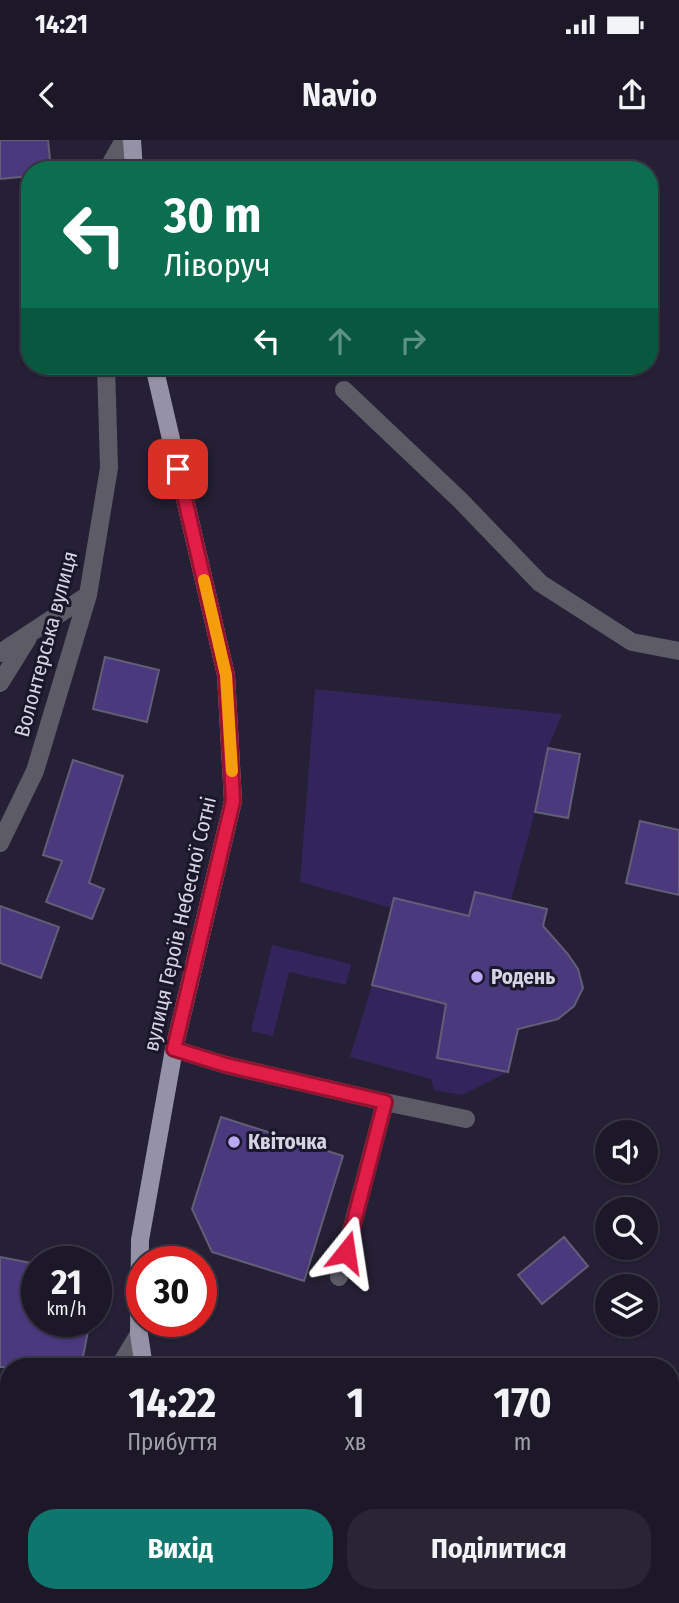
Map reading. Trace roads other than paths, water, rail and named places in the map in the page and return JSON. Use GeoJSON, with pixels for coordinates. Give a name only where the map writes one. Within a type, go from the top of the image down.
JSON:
{"type":"FeatureCollection","features":[{"type":"Feature","properties":{"kind":"main road"},"geometry":{"type":"LineString","coordinates":[[132,140],[133,161]]}},
{"type":"Feature","properties":{"kind":"main road","name":"вулиця Героїв Небесної Сотні"},"geometry":{"type":"LineString","coordinates":[[140,1246],[174,1049],[233,801],[226,675],[156,375]]}},
{"type":"Feature","properties":{"kind":"main road","name":"вулиця Героїв Небесної Сотні"},"geometry":{"type":"LineString","coordinates":[[139,1337],[143,1358]]}},
{"type":"Feature","properties":{"kind":"street"},"geometry":{"type":"LineString","coordinates":[[112,161],[124,140]]}},
{"type":"Feature","properties":{"kind":"street","name":"Волонтерська вулиця"},"geometry":{"type":"LineString","coordinates":[[0,843],[35,771],[88,595],[109,468],[106,375]]}},
{"type":"Feature","properties":{"kind":"street"},"geometry":{"type":"LineString","coordinates":[[344,390],[460,500],[540,583],[632,642],[679,651]]}},
{"type":"Feature","properties":{"kind":"street"},"geometry":{"type":"LineString","coordinates":[[0,653],[88,595]]}},
{"type":"Feature","properties":{"kind":"street"},"geometry":{"type":"LineString","coordinates":[[0,683],[31,632]]}},
{"type":"Feature","properties":{"kind":"street"},"geometry":{"type":"LineString","coordinates":[[174,1049],[226,1065],[466,1119]]}},
{"type":"Feature","properties":{"kind":"street"},"geometry":{"type":"LineString","coordinates":[[339,1277],[385,1102]]}},
{"type":"Feature","properties":{"kind":"street"},"geometry":{"type":"LineString","coordinates":[[124,1358],[137,1337]]}},
{"type":"Feature","properties":{"kind":"place","name":"Родень"},"geometry":{"type":"Point","coordinates":[477,977]}},
{"type":"Feature","properties":{"kind":"place","name":"Квіточка"},"geometry":{"type":"Point","coordinates":[234,1142]}}]}
